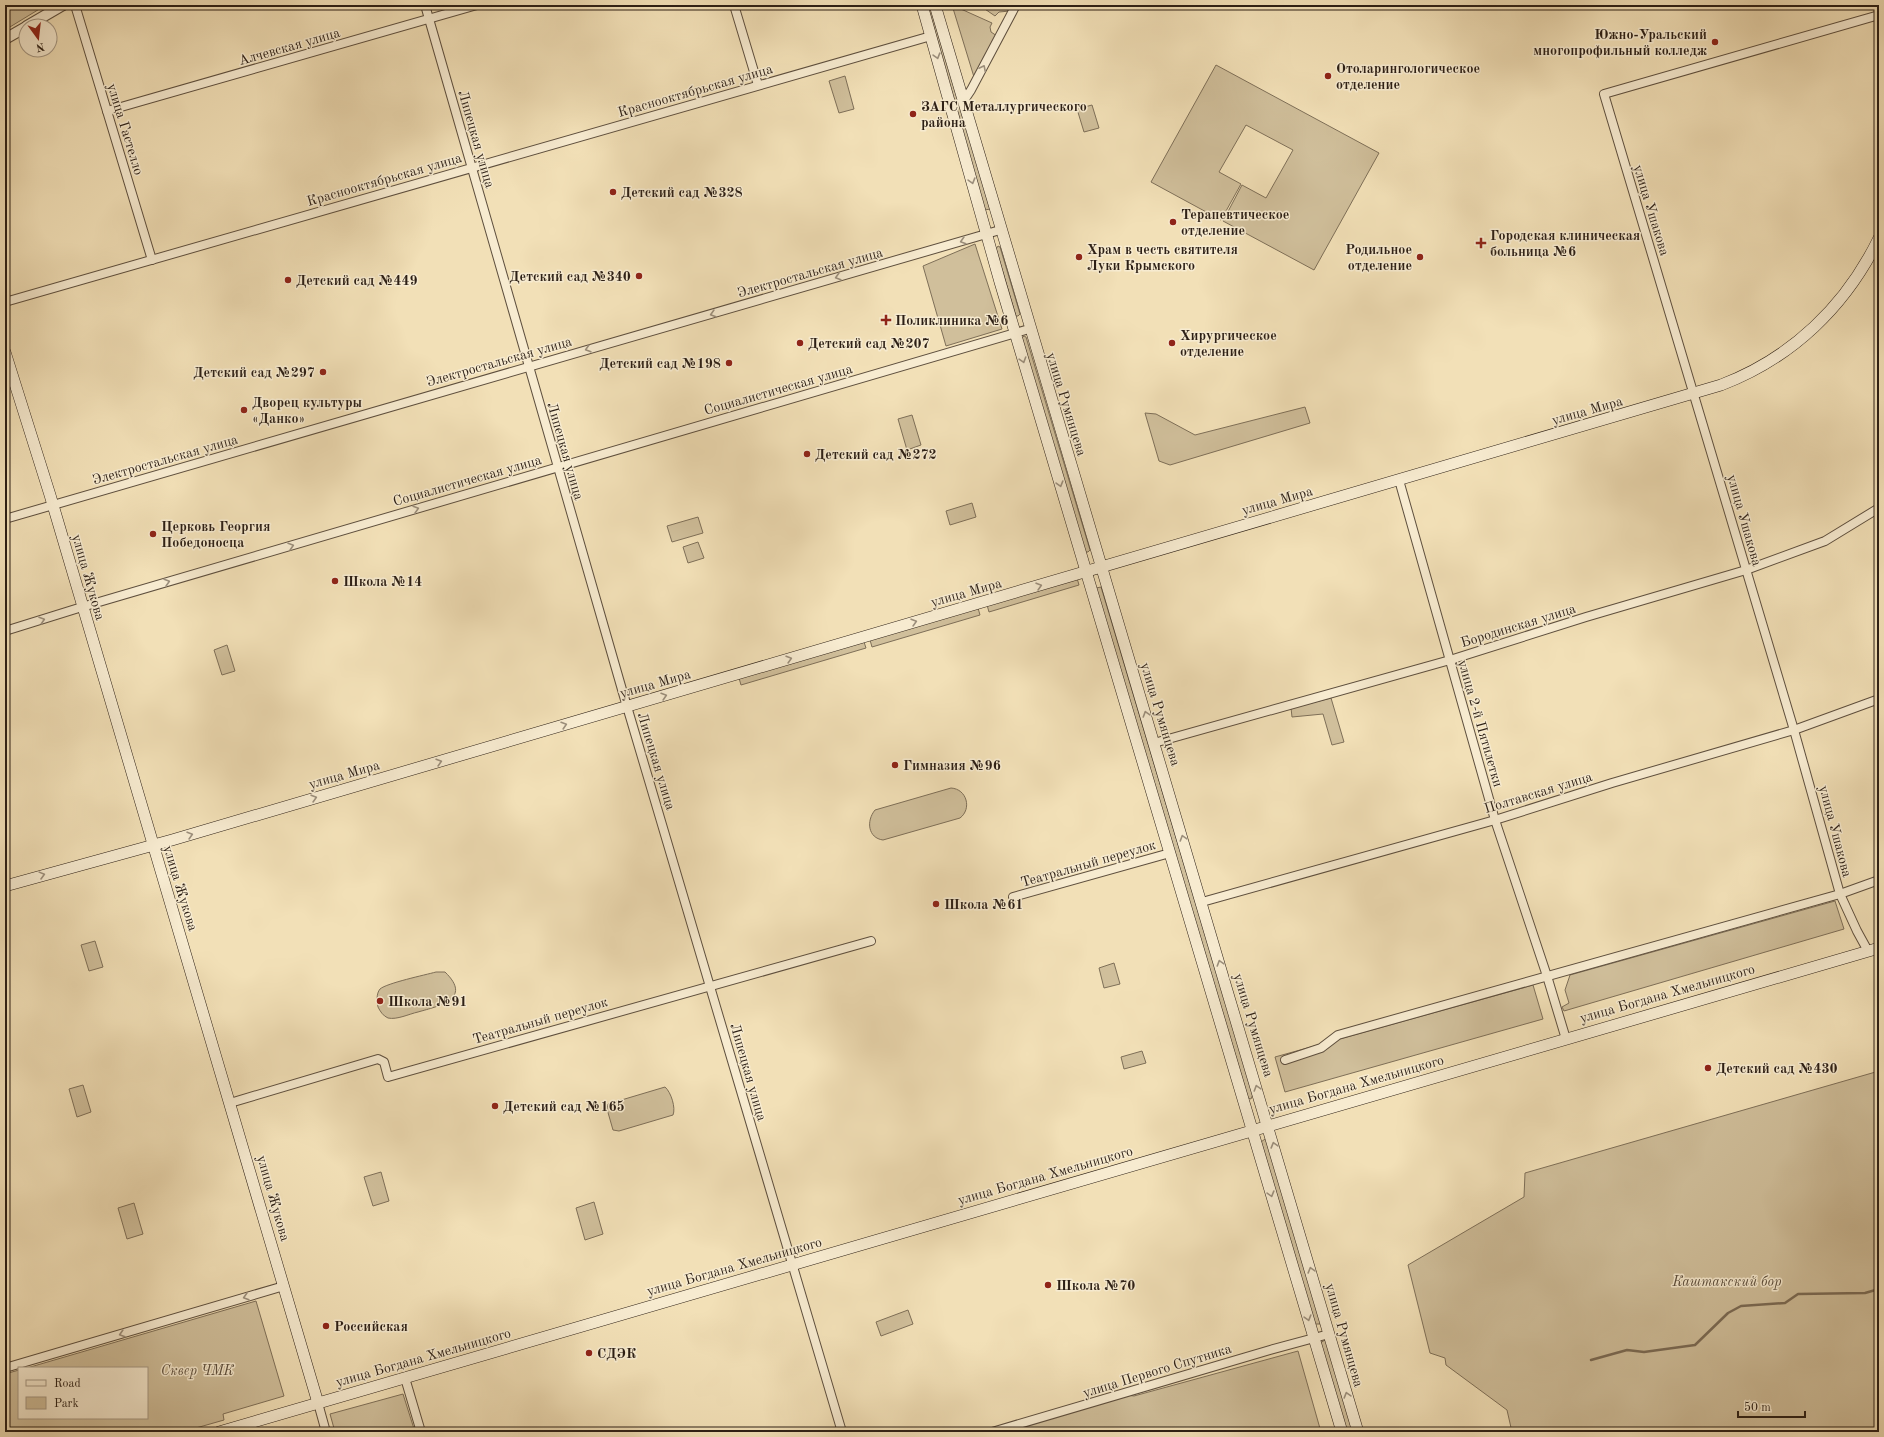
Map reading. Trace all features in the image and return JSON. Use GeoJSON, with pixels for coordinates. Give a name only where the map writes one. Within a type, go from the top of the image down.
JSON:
{"type":"FeatureCollection","features":[{"type":"Feature","properties":{"kind":"main road","name":"улица Румянцева"},"geometry":{"type":"LineString","coordinates":[[922,5],[986,234],[1342,1432]]}},
{"type":"Feature","properties":{"kind":"main road","name":"улица Румянцева"},"geometry":{"type":"LineString","coordinates":[[935,5],[1029,329],[1202,902],[1358,1432]]}},
{"type":"Feature","properties":{"kind":"main road","name":"улица Мира"},"geometry":{"type":"LineString","coordinates":[[5,886],[152,846],[1721,386],[1747,374],[1784,353],[1804,337],[1820,322],[1842,297],[1878,242]]}},
{"type":"Feature","properties":{"kind":"main road","name":"улица Жукова"},"geometry":{"type":"LineString","coordinates":[[5,352],[53,505],[152,846],[230,1103],[318,1403]]}},
{"type":"Feature","properties":{"kind":"main road","name":"улица Богдана Хмельницкого"},"geometry":{"type":"LineString","coordinates":[[219,1432],[1874,949]]}},
{"type":"Feature","properties":{"kind":"street"},"geometry":{"type":"LineString","coordinates":[[40,18],[63,5]]}},
{"type":"Feature","properties":{"kind":"street","name":"улица Гастелло"},"geometry":{"type":"LineString","coordinates":[[75,5],[152,260]]}},
{"type":"Feature","properties":{"kind":"street","name":"Липецкая улица"},"geometry":{"type":"LineString","coordinates":[[425,5],[557,468],[842,1432]]}},
{"type":"Feature","properties":{"kind":"street","name":"Алчевская улица"},"geometry":{"type":"LineString","coordinates":[[107,111],[477,5]]}},
{"type":"Feature","properties":{"kind":"street"},"geometry":{"type":"LineString","coordinates":[[734,5],[758,85]]}},
{"type":"Feature","properties":{"kind":"street"},"geometry":{"type":"LineString","coordinates":[[963,102],[971,90],[1016,5]]}},
{"type":"Feature","properties":{"kind":"street","name":"улица Ушакова"},"geometry":{"type":"LineString","coordinates":[[1874,949],[1857,931],[1840,894],[1794,730],[1695,394],[1604,94],[1879,15]]}},
{"type":"Feature","properties":{"kind":"street"},"geometry":{"type":"LineString","coordinates":[[5,39],[18,31]]}},
{"type":"Feature","properties":{"kind":"street","name":"Краснооктябрьская улица"},"geometry":{"type":"LineString","coordinates":[[5,302],[931,36]]}},
{"type":"Feature","properties":{"kind":"street","name":"Электростальская улица"},"geometry":{"type":"LineString","coordinates":[[5,519],[1000,230]]}},
{"type":"Feature","properties":{"kind":"street","name":"Социалистическая улица"},"geometry":{"type":"LineString","coordinates":[[5,632],[82,607],[1029,329]]}},
{"type":"Feature","properties":{"kind":"street","name":"улица 2-й Пятилетки"},"geometry":{"type":"LineString","coordinates":[[1399,480],[1495,820],[1547,976],[1566,1039]]}},
{"type":"Feature","properties":{"kind":"street","name":"Бородинская улица"},"geometry":{"type":"LineString","coordinates":[[1154,744],[1450,660],[1586,617],[1746,570],[1824,542],[1879,508]]}},
{"type":"Feature","properties":{"kind":"street","name":"Полтавская улица"},"geometry":{"type":"LineString","coordinates":[[1202,902],[1495,820],[1612,783],[1794,730],[1879,699]]}},
{"type":"Feature","properties":{"kind":"street","name":"Театральный переулок"},"geometry":{"type":"LineString","coordinates":[[1013,898],[1170,853]]}},
{"type":"Feature","properties":{"kind":"street"},"geometry":{"type":"LineString","coordinates":[[1284,1060],[1321,1048],[1338,1035],[1840,894],[1879,880]]}},
{"type":"Feature","properties":{"kind":"street","name":"Театральный переулок"},"geometry":{"type":"LineString","coordinates":[[230,1103],[378,1059],[384,1062],[388,1078],[710,985],[870,941]]}},
{"type":"Feature","properties":{"kind":"street"},"geometry":{"type":"LineString","coordinates":[[5,1368],[284,1286]]}},
{"type":"Feature","properties":{"kind":"street","name":"улица Первого Спутника"},"geometry":{"type":"LineString","coordinates":[[992,1432],[1329,1334]]}},
{"type":"Feature","properties":{"kind":"street"},"geometry":{"type":"LineString","coordinates":[[405,1378],[421,1432]]}},
{"type":"Feature","properties":{"kind":"street","name":"улица Жукова"},"geometry":{"type":"LineString","coordinates":[[318,1403],[326,1432]]}},
{"type":"Feature","properties":{"kind":"green space"},"geometry":{"type":"Polygon","coordinates":[[[5,5],[46,5],[25,18],[18,18],[18,22],[5,30],[5,5]]]}},
{"type":"Feature","properties":{"kind":"green space"},"geometry":{"type":"Polygon","coordinates":[[[926,5],[932,5],[990,209],[985,210],[926,5]]]}},
{"type":"Feature","properties":{"kind":"green space"},"geometry":{"type":"Polygon","coordinates":[[[952,5],[992,23],[990,27],[991,32],[997,36],[974,77],[952,5]]]}},
{"type":"Feature","properties":{"kind":"green space"},"geometry":{"type":"Polygon","coordinates":[[[979,5],[1013,5],[1010,11],[999,12],[995,16],[979,5]]]}},
{"type":"Feature","properties":{"kind":"green space"},"geometry":{"type":"Polygon","coordinates":[[[1216,65],[1379,153],[1314,270],[1223,221],[1242,185],[1266,198],[1293,150],[1246,125],[1219,172],[1241,184],[1221,220],[1151,182],[1216,65]]]}},
{"type":"Feature","properties":{"kind":"green space"},"geometry":{"type":"Polygon","coordinates":[[[845,76],[854,109],[839,113],[829,81],[845,76]]]}},
{"type":"Feature","properties":{"kind":"green space"},"geometry":{"type":"Polygon","coordinates":[[[1092,105],[1099,128],[1084,132],[1077,109],[1092,105]]]}},
{"type":"Feature","properties":{"kind":"green space"},"geometry":{"type":"Polygon","coordinates":[[[975,244],[1002,329],[946,346],[923,266],[975,244]]]}},
{"type":"Feature","properties":{"kind":"green space"},"geometry":{"type":"Polygon","coordinates":[[[998,246],[1000,247],[1020,314],[1018,316],[1016,316],[996,249],[998,246]]]}},
{"type":"Feature","properties":{"kind":"green space"},"geometry":{"type":"Polygon","coordinates":[[[1024,336],[1026,337],[1090,550],[1088,552],[1085,552],[1022,338],[1024,336]]]}},
{"type":"Feature","properties":{"kind":"green space"},"geometry":{"type":"Polygon","coordinates":[[[1305,407],[1310,423],[1170,465],[1159,461],[1145,413],[1156,414],[1195,435],[1305,407]]]}},
{"type":"Feature","properties":{"kind":"green space"},"geometry":{"type":"Polygon","coordinates":[[[912,415],[921,445],[907,450],[898,419],[912,415]]]}},
{"type":"Feature","properties":{"kind":"green space"},"geometry":{"type":"Polygon","coordinates":[[[972,503],[976,517],[950,525],[946,511],[972,503]]]}},
{"type":"Feature","properties":{"kind":"green space"},"geometry":{"type":"Polygon","coordinates":[[[698,517],[703,533],[672,542],[667,526],[698,517]]]}},
{"type":"Feature","properties":{"kind":"green space"},"geometry":{"type":"Polygon","coordinates":[[[698,542],[704,558],[688,563],[683,547],[698,542]]]}},
{"type":"Feature","properties":{"kind":"green space"},"geometry":{"type":"Polygon","coordinates":[[[1077,578],[1079,585],[989,612],[987,605],[1077,578]]]}},
{"type":"Feature","properties":{"kind":"green space"},"geometry":{"type":"Polygon","coordinates":[[[1101,587],[1253,1094],[1251,1099],[1248,1098],[1096,588],[1101,587]]]}},
{"type":"Feature","properties":{"kind":"green space"},"geometry":{"type":"Polygon","coordinates":[[[978,608],[980,615],[872,647],[870,640],[978,608]]]}},
{"type":"Feature","properties":{"kind":"green space"},"geometry":{"type":"Polygon","coordinates":[[[864,642],[866,648],[741,685],[739,678],[864,642]]]}},
{"type":"Feature","properties":{"kind":"green space"},"geometry":{"type":"Polygon","coordinates":[[[227,645],[235,671],[222,675],[214,650],[227,645]]]}},
{"type":"Feature","properties":{"kind":"green space"},"geometry":{"type":"Polygon","coordinates":[[[1331,698],[1344,742],[1332,745],[1323,714],[1292,717],[1291,708],[1331,698]]]}},
{"type":"Feature","properties":{"kind":"green space"},"geometry":{"type":"Polygon","coordinates":[[[951,788],[961,792],[966,800],[966,810],[960,818],[883,840],[878,839],[872,833],[870,828],[870,819],[875,810],[951,788]]]}},
{"type":"Feature","properties":{"kind":"green space"},"geometry":{"type":"Polygon","coordinates":[[[1835,901],[1844,929],[1564,1011],[1562,1007],[1569,1003],[1565,990],[1570,975],[1835,901]]]}},
{"type":"Feature","properties":{"kind":"green space"},"geometry":{"type":"Polygon","coordinates":[[[95,941],[103,967],[89,971],[81,945],[95,941]]]}},
{"type":"Feature","properties":{"kind":"green space"},"geometry":{"type":"Polygon","coordinates":[[[1114,963],[1120,984],[1104,988],[1099,968],[1114,963]]]}},
{"type":"Feature","properties":{"kind":"green space"},"geometry":{"type":"Polygon","coordinates":[[[436,972],[445,972],[453,981],[456,989],[450,1000],[435,1007],[395,1018],[388,1018],[381,1012],[378,1007],[377,1000],[380,989],[398,982],[436,972]]]}},
{"type":"Feature","properties":{"kind":"green space"},"geometry":{"type":"Polygon","coordinates":[[[1533,985],[1543,1019],[1285,1092],[1275,1057],[1533,985]]]}},
{"type":"Feature","properties":{"kind":"green space"},"geometry":{"type":"Polygon","coordinates":[[[1142,1051],[1146,1063],[1124,1069],[1121,1057],[1142,1051]]]}},
{"type":"Feature","properties":{"kind":"green space","name":"Каштакский бор"},"geometry":{"type":"Polygon","coordinates":[[[1879,1071],[1879,1432],[1512,1432],[1507,1410],[1446,1365],[1445,1358],[1430,1353],[1408,1265],[1524,1197],[1525,1173],[1879,1071]]]}},
{"type":"Feature","properties":{"kind":"green space"},"geometry":{"type":"Polygon","coordinates":[[[83,1085],[91,1112],[77,1117],[69,1089],[83,1085]]]}},
{"type":"Feature","properties":{"kind":"green space"},"geometry":{"type":"Polygon","coordinates":[[[665,1087],[672,1100],[674,1108],[673,1115],[619,1131],[613,1130],[607,1109],[608,1104],[665,1087]]]}},
{"type":"Feature","properties":{"kind":"green space"},"geometry":{"type":"Polygon","coordinates":[[[1265,1139],[1267,1140],[1321,1324],[1315,1324],[1261,1142],[1265,1139]]]}},
{"type":"Feature","properties":{"kind":"green space"},"geometry":{"type":"Polygon","coordinates":[[[381,1172],[389,1201],[373,1206],[364,1177],[381,1172]]]}},
{"type":"Feature","properties":{"kind":"green space"},"geometry":{"type":"Polygon","coordinates":[[[594,1202],[603,1234],[585,1240],[576,1208],[594,1202]]]}},
{"type":"Feature","properties":{"kind":"green space"},"geometry":{"type":"Polygon","coordinates":[[[134,1203],[143,1234],[127,1239],[118,1208],[134,1203]]]}},
{"type":"Feature","properties":{"kind":"green space","name":"Сквер ЧМК"},"geometry":{"type":"Polygon","coordinates":[[[256,1301],[284,1396],[223,1414],[224,1420],[182,1432],[5,1432],[5,1374],[18,1370],[18,1419],[148,1419],[148,1367],[30,1367],[256,1301]]]}},
{"type":"Feature","properties":{"kind":"green space"},"geometry":{"type":"Polygon","coordinates":[[[908,1310],[913,1324],[881,1336],[876,1322],[908,1310]]]}},
{"type":"Feature","properties":{"kind":"green space"},"geometry":{"type":"Polygon","coordinates":[[[1325,1340],[1327,1341],[1353,1432],[1346,1432],[1320,1343],[1325,1340]]]}},
{"type":"Feature","properties":{"kind":"green space"},"geometry":{"type":"Polygon","coordinates":[[[1298,1351],[1321,1432],[1005,1432],[1127,1395],[1134,1396],[1298,1351]]]}},
{"type":"Feature","properties":{"kind":"green space"},"geometry":{"type":"Polygon","coordinates":[[[403,1394],[415,1432],[335,1432],[330,1414],[403,1394]]]}},
{"type":"Feature","properties":{"kind":"waterway"},"geometry":{"type":"LineString","coordinates":[[1591,1360],[1627,1350],[1644,1352],[1695,1345],[1728,1313],[1741,1306],[1785,1303],[1798,1294],[1865,1293],[1879,1289]]}},
{"type":"Feature","properties":{"kind":"place","name":"Южно-Уральский многопрофильный колледж"},"geometry":{"type":"Point","coordinates":[1715,42]}},
{"type":"Feature","properties":{"kind":"place","name":"Отоларингологическое отделение"},"geometry":{"type":"Point","coordinates":[1328,76]}},
{"type":"Feature","properties":{"kind":"place","name":"ЗАГС Металлургического района"},"geometry":{"type":"Point","coordinates":[913,114]}},
{"type":"Feature","properties":{"kind":"place","name":"Детский сад №328"},"geometry":{"type":"Point","coordinates":[613,192]}},
{"type":"Feature","properties":{"kind":"place","name":"Терапевтическое отделение"},"geometry":{"type":"Point","coordinates":[1173,222]}},
{"type":"Feature","properties":{"kind":"place","name":"Городская клиническая больница №6"},"geometry":{"type":"Point","coordinates":[1481,243]}},
{"type":"Feature","properties":{"kind":"place","name":"Храм в честь святителя Луки Крымского"},"geometry":{"type":"Point","coordinates":[1079,257]}},
{"type":"Feature","properties":{"kind":"place","name":"Родильное отделение"},"geometry":{"type":"Point","coordinates":[1420,257]}},
{"type":"Feature","properties":{"kind":"place","name":"Детский сад №340"},"geometry":{"type":"Point","coordinates":[639,276]}},
{"type":"Feature","properties":{"kind":"place","name":"Детский сад №449"},"geometry":{"type":"Point","coordinates":[288,280]}},
{"type":"Feature","properties":{"kind":"place","name":"Поликлиника №6"},"geometry":{"type":"Point","coordinates":[886,320]}},
{"type":"Feature","properties":{"kind":"place","name":"Детский сад №207"},"geometry":{"type":"Point","coordinates":[800,343]}},
{"type":"Feature","properties":{"kind":"place","name":"Хирургическое отделение"},"geometry":{"type":"Point","coordinates":[1172,343]}},
{"type":"Feature","properties":{"kind":"place","name":"Детский сад №198"},"geometry":{"type":"Point","coordinates":[729,363]}},
{"type":"Feature","properties":{"kind":"place","name":"Детский сад №297"},"geometry":{"type":"Point","coordinates":[323,372]}},
{"type":"Feature","properties":{"kind":"place","name":"Дворец культуры «Данко»"},"geometry":{"type":"Point","coordinates":[244,410]}},
{"type":"Feature","properties":{"kind":"place","name":"Детский сад №272"},"geometry":{"type":"Point","coordinates":[807,454]}},
{"type":"Feature","properties":{"kind":"place","name":"Церковь Георгия Победоносца"},"geometry":{"type":"Point","coordinates":[153,534]}},
{"type":"Feature","properties":{"kind":"place","name":"Школа №14"},"geometry":{"type":"Point","coordinates":[335,581]}},
{"type":"Feature","properties":{"kind":"place","name":"Гимназия №96"},"geometry":{"type":"Point","coordinates":[895,765]}},
{"type":"Feature","properties":{"kind":"place","name":"Школа №61"},"geometry":{"type":"Point","coordinates":[936,904]}},
{"type":"Feature","properties":{"kind":"place","name":"Школа №91"},"geometry":{"type":"Point","coordinates":[380,1001]}},
{"type":"Feature","properties":{"kind":"place","name":"Детский сад №430"},"geometry":{"type":"Point","coordinates":[1708,1068]}},
{"type":"Feature","properties":{"kind":"place","name":"Детский сад №165"},"geometry":{"type":"Point","coordinates":[495,1106]}},
{"type":"Feature","properties":{"kind":"place","name":"Школа №70"},"geometry":{"type":"Point","coordinates":[1048,1285]}},
{"type":"Feature","properties":{"kind":"place","name":"Российская"},"geometry":{"type":"Point","coordinates":[326,1326]}},
{"type":"Feature","properties":{"kind":"place","name":"СДЭК"},"geometry":{"type":"Point","coordinates":[589,1353]}}]}
